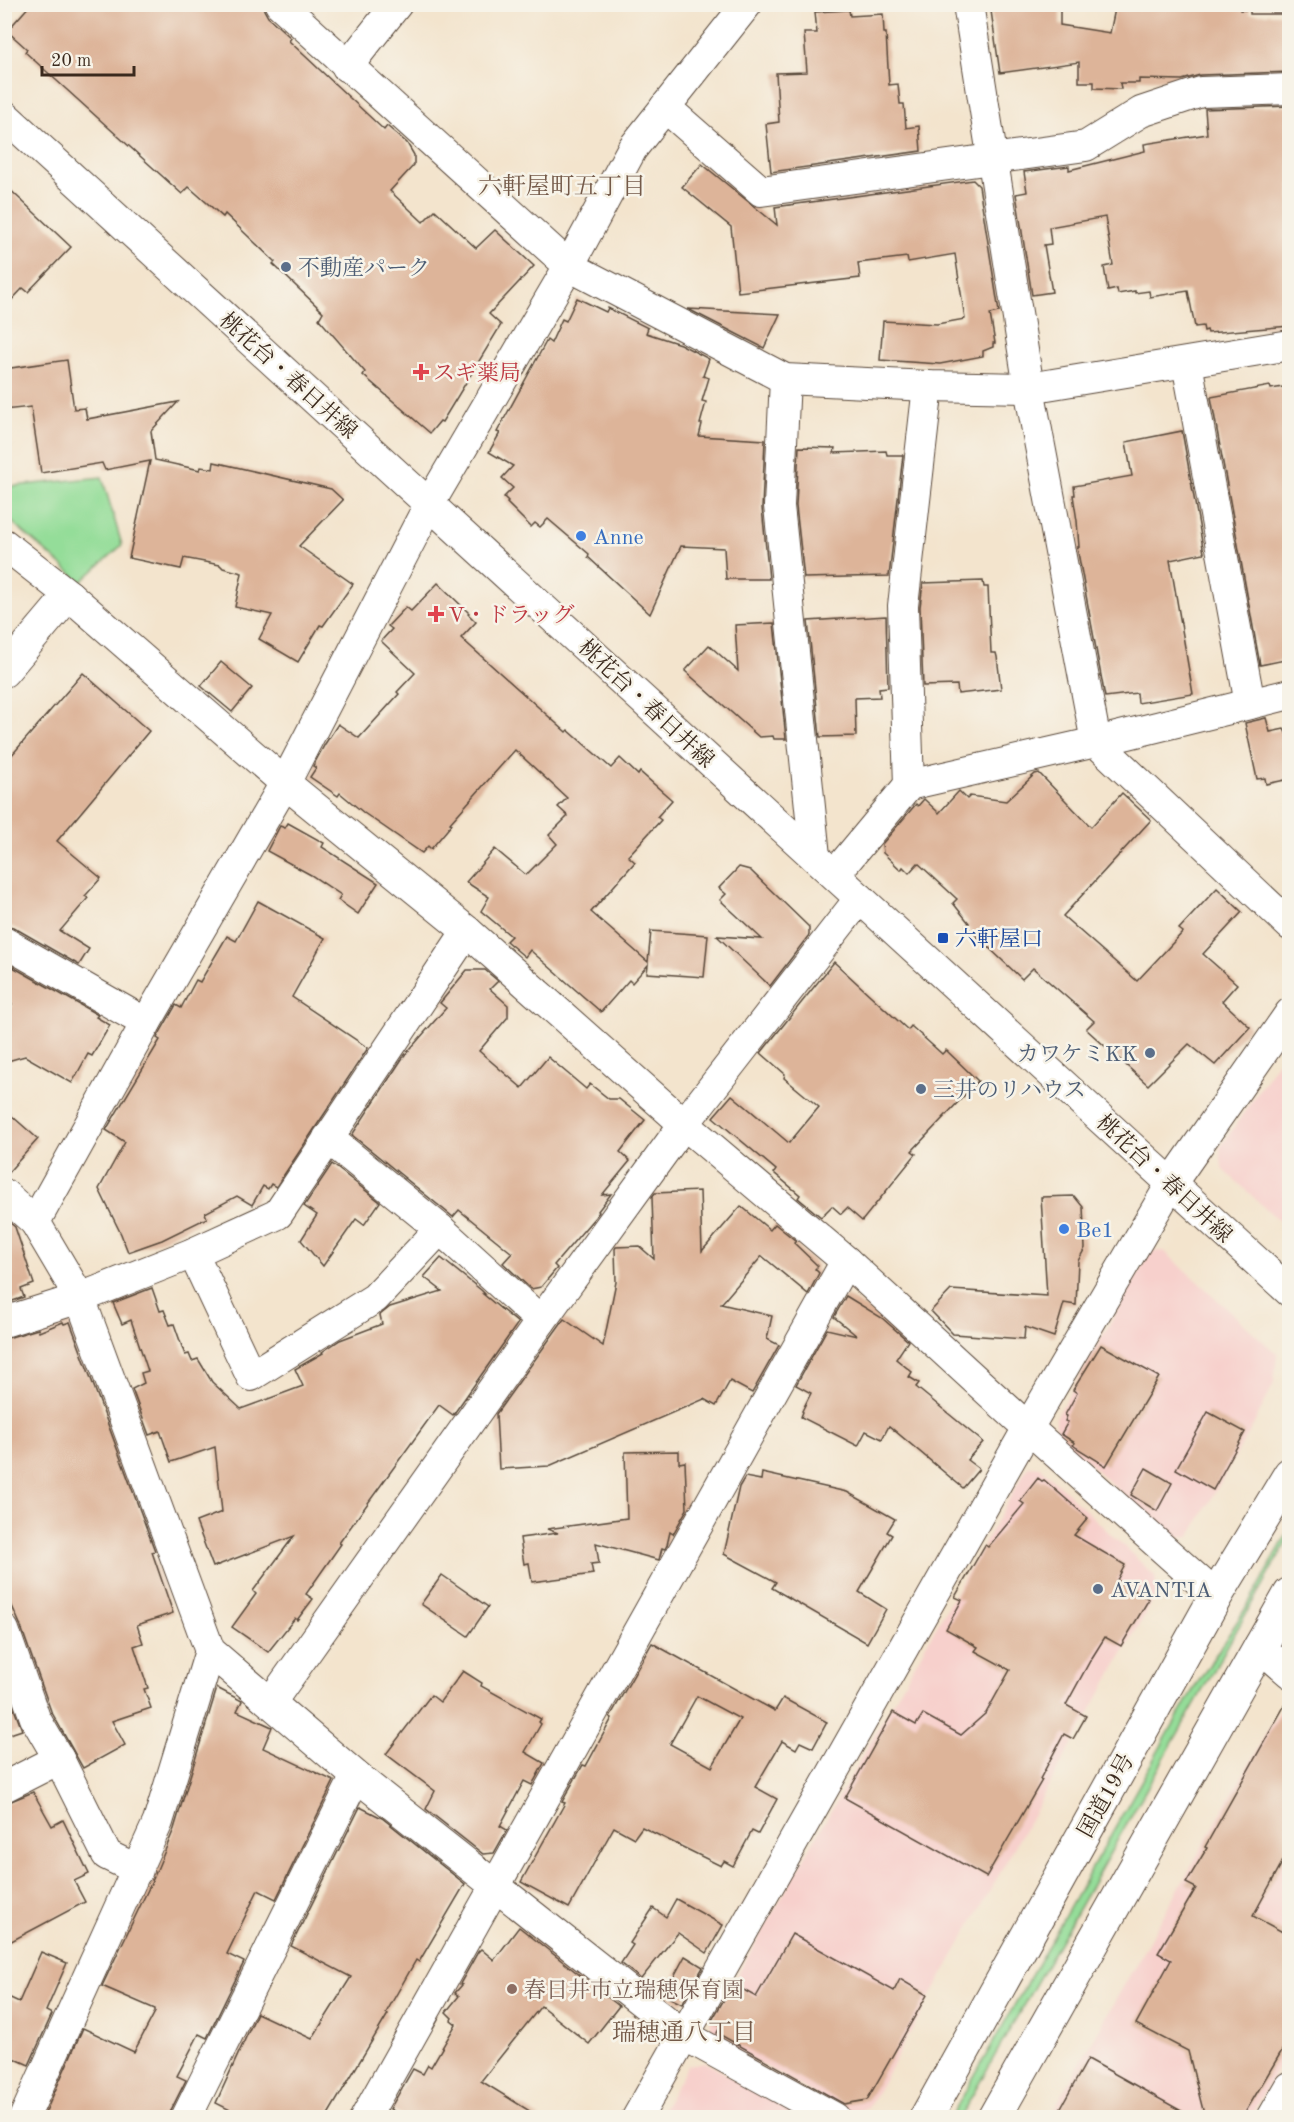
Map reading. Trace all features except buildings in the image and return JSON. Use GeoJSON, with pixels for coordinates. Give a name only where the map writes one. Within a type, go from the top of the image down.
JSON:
{"type":"FeatureCollection","features":[{"type":"Feature","properties":{"kind":"highway","name":"国道19号"},"geometry":{"type":"LineString","coordinates":[[926,2118],[1216,1596],[1290,1474]]}},
{"type":"Feature","properties":{"kind":"highway"},"geometry":{"type":"LineString","coordinates":[[994,2118],[1290,1594]]}},
{"type":"Feature","properties":{"kind":"street"},"geometry":{"type":"LineString","coordinates":[[280,4],[569,266],[785,379],[928,387],[1029,388],[1290,345]]}},
{"type":"Feature","properties":{"kind":"street"},"geometry":{"type":"LineString","coordinates":[[347,66],[397,4]]}},
{"type":"Feature","properties":{"kind":"street"},"geometry":{"type":"LineString","coordinates":[[36,1222],[146,1023],[285,783],[430,503],[569,266],[632,149],[747,4]]}},
{"type":"Feature","properties":{"kind":"street"},"geometry":{"type":"LineString","coordinates":[[968,4],[1029,388],[1096,742],[1290,925]]}},
{"type":"Feature","properties":{"kind":"street"},"geometry":{"type":"LineString","coordinates":[[666,107],[761,191],[1086,146],[1141,112],[1201,92],[1290,89]]}},
{"type":"Feature","properties":{"kind":"street","name":"桃花台・春日井線"},"geometry":{"type":"LineString","coordinates":[[4,115],[1290,1292]]}},
{"type":"Feature","properties":{"kind":"street"},"geometry":{"type":"LineString","coordinates":[[1187,363],[1250,704]]}},
{"type":"Feature","properties":{"kind":"street"},"geometry":{"type":"LineString","coordinates":[[785,379],[779,506],[825,865]]}},
{"type":"Feature","properties":{"kind":"street"},"geometry":{"type":"LineString","coordinates":[[909,784],[903,606],[928,387]]}},
{"type":"Feature","properties":{"kind":"street"},"geometry":{"type":"LineString","coordinates":[[4,544],[69,595],[285,783],[467,931],[684,1124],[846,1261],[1216,1596]]}},
{"type":"Feature","properties":{"kind":"street"},"geometry":{"type":"LineString","coordinates":[[4,672],[69,595]]}},
{"type":"Feature","properties":{"kind":"street"},"geometry":{"type":"LineString","coordinates":[[825,865],[909,784],[1096,742],[1290,694]]}},
{"type":"Feature","properties":{"kind":"street"},"geometry":{"type":"LineString","coordinates":[[271,1702],[541,1321],[684,1124],[860,898]]}},
{"type":"Feature","properties":{"kind":"street"},"geometry":{"type":"LineString","coordinates":[[4,1322],[80,1298],[193,1253],[278,1214],[467,931]]}},
{"type":"Feature","properties":{"kind":"street"},"geometry":{"type":"LineString","coordinates":[[4,942],[146,1023]]}},
{"type":"Feature","properties":{"kind":"street"},"geometry":{"type":"LineString","coordinates":[[638,2118],[1028,1428],[1171,1184],[1290,1013]]}},
{"type":"Feature","properties":{"kind":"street"},"geometry":{"type":"LineString","coordinates":[[328,1138],[440,1229],[541,1321]]}},
{"type":"Feature","properties":{"kind":"street"},"geometry":{"type":"LineString","coordinates":[[4,1194],[36,1222],[80,1298],[210,1651],[356,1776],[684,2035],[836,2118]]}},
{"type":"Feature","properties":{"kind":"street"},"geometry":{"type":"LineString","coordinates":[[193,1253],[251,1376],[375,1298],[440,1229]]}},
{"type":"Feature","properties":{"kind":"street"},"geometry":{"type":"LineString","coordinates":[[365,2118],[846,1261]]}},
{"type":"Feature","properties":{"kind":"street"},"geometry":{"type":"LineString","coordinates":[[4,1630],[35,1718],[59,1759],[107,1855],[138,1870]]}},
{"type":"Feature","properties":{"kind":"street"},"geometry":{"type":"LineString","coordinates":[[1259,1646],[1290,1673]]}},
{"type":"Feature","properties":{"kind":"street"},"geometry":{"type":"LineString","coordinates":[[24,2118],[158,1822],[210,1651]]}},
{"type":"Feature","properties":{"kind":"street"},"geometry":{"type":"LineString","coordinates":[[4,1787],[59,1759]]}},
{"type":"Feature","properties":{"kind":"street"},"geometry":{"type":"LineString","coordinates":[[186,2118],[356,1776]]}},
{"type":"Feature","properties":{"kind":"street"},"geometry":{"type":"LineString","coordinates":[[1272,2118],[1290,2087]]}},
{"type":"Feature","properties":{"kind":"shaded area"},"geometry":{"type":"Polygon","coordinates":[[[1289,1045],[1289,1230],[1222,1168],[1220,1148],[1289,1045]]]}},
{"type":"Feature","properties":{"kind":"shaded area"},"geometry":{"type":"Polygon","coordinates":[[[1151,1251],[1164,1251],[1277,1354],[1274,1383],[1255,1422],[1190,1536],[1171,1539],[1056,1433],[1056,1418],[1151,1251]]]}},
{"type":"Feature","properties":{"kind":"shaded area"},"geometry":{"type":"Polygon","coordinates":[[[1028,1466],[1040,1467],[1155,1576],[1157,1593],[868,2108],[847,2113],[714,2037],[710,2023],[1028,1466]]]}},
{"type":"Feature","properties":{"kind":"shaded area"},"geometry":{"type":"Polygon","coordinates":[[[1283,1704],[1289,1704],[1289,2048],[1250,2117],[1049,2118],[1283,1704]]]}},
{"type":"Feature","properties":{"kind":"shaded area"},"geometry":{"type":"Polygon","coordinates":[[[705,2062],[803,2118],[658,2118],[688,2065],[705,2062]]]}},
{"type":"Feature","properties":{"kind":"green space"},"geometry":{"type":"Polygon","coordinates":[[[102,477],[122,545],[81,582],[5,516],[5,487],[102,477]]]}},
{"type":"Feature","properties":{"kind":"green space"},"geometry":{"type":"Polygon","coordinates":[[[1289,1531],[1289,1538],[960,2117],[951,2117],[1190,1695],[1247,1606],[1289,1531]]]}},
{"type":"Feature","properties":{"kind":"place","name":"不動産パーク"},"geometry":{"type":"Point","coordinates":[286,267]}},
{"type":"Feature","properties":{"kind":"place","name":"スギ薬局"},"geometry":{"type":"Point","coordinates":[421,372]}},
{"type":"Feature","properties":{"kind":"place","name":"Anne"},"geometry":{"type":"Point","coordinates":[581,536]}},
{"type":"Feature","properties":{"kind":"place","name":"V・ドラッグ"},"geometry":{"type":"Point","coordinates":[436,614]}},
{"type":"Feature","properties":{"kind":"place","name":"六軒屋口"},"geometry":{"type":"Point","coordinates":[943,938]}},
{"type":"Feature","properties":{"kind":"place","name":"カワケミKK"},"geometry":{"type":"Point","coordinates":[1150,1053]}},
{"type":"Feature","properties":{"kind":"place","name":"三井のリハウス"},"geometry":{"type":"Point","coordinates":[921,1089]}},
{"type":"Feature","properties":{"kind":"place","name":"Be1"},"geometry":{"type":"Point","coordinates":[1064,1229]}},
{"type":"Feature","properties":{"kind":"place","name":"AVANTIA"},"geometry":{"type":"Point","coordinates":[1098,1589]}},
{"type":"Feature","properties":{"kind":"place","name":"春日井市立瑞穂保育園"},"geometry":{"type":"Point","coordinates":[512,1989]}},
{"type":"Feature","properties":{"kind":"district","name":"六軒屋町五丁目"},"geometry":{"type":"Point","coordinates":[562,186]}},
{"type":"Feature","properties":{"kind":"district","name":"瑞穂通八丁目"},"geometry":{"type":"Point","coordinates":[684,2032]}}]}
